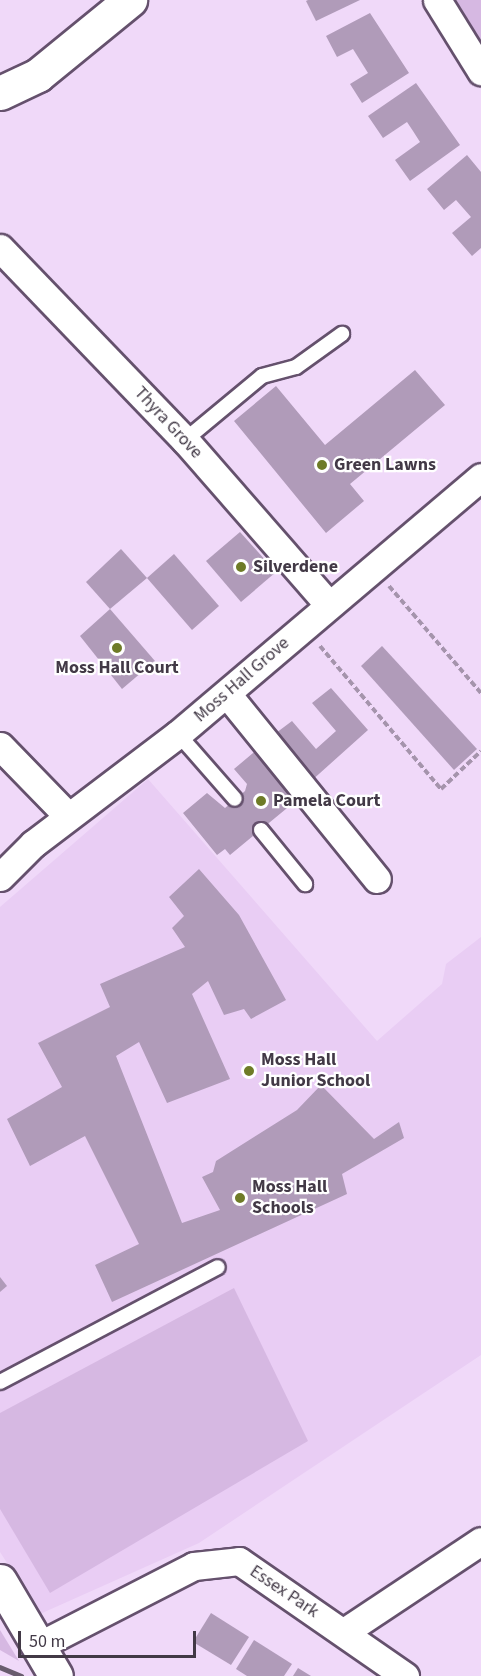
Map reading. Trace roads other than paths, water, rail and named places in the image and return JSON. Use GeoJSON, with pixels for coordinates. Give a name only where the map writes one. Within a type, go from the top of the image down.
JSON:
{"type":"FeatureCollection","features":[{"type":"Feature","properties":{"kind":"street"},"geometry":{"type":"LineString","coordinates":[[0,93],[38,75],[129,0]]}},
{"type":"Feature","properties":{"kind":"street"},"geometry":{"type":"LineString","coordinates":[[437,0],[481,71]]}},
{"type":"Feature","properties":{"kind":"street","name":"Thyra Grove"},"geometry":{"type":"LineString","coordinates":[[0,248],[185,440],[329,605]]}},
{"type":"Feature","properties":{"kind":"street","name":"Moss Hall Grove"},"geometry":{"type":"LineString","coordinates":[[0,877],[67,816],[178,735],[372,567],[481,477]]}},
{"type":"Feature","properties":{"kind":"street"},"geometry":{"type":"LineString","coordinates":[[227,694],[377,879]]}},
{"type":"Feature","properties":{"kind":"street"},"geometry":{"type":"LineString","coordinates":[[0,746],[67,816]]}},
{"type":"Feature","properties":{"kind":"street"},"geometry":{"type":"LineString","coordinates":[[344,1632],[481,1541]]}},
{"type":"Feature","properties":{"kind":"street","name":"Essex Park"},"geometry":{"type":"LineString","coordinates":[[48,1662],[194,1566],[239,1561],[405,1676]]}},
{"type":"Feature","properties":{"kind":"street"},"geometry":{"type":"LineString","coordinates":[[0,1581],[48,1662]]}},
{"type":"Feature","properties":{"kind":"lane"},"geometry":{"type":"LineString","coordinates":[[185,440],[262,376],[296,367],[342,334]]}},
{"type":"Feature","properties":{"kind":"lane"},"geometry":{"type":"LineString","coordinates":[[178,735],[235,799]]}},
{"type":"Feature","properties":{"kind":"lane"},"geometry":{"type":"LineString","coordinates":[[261,830],[305,884]]}},
{"type":"Feature","properties":{"kind":"lane"},"geometry":{"type":"LineString","coordinates":[[0,1382],[218,1268]]}},
{"type":"Feature","properties":{"kind":"railway"},"geometry":{"type":"LineString","coordinates":[[0,1667],[21,1676]]}},
{"type":"Feature","properties":{"kind":"place","name":"Green Lawns"},"geometry":{"type":"Point","coordinates":[322,465]}},
{"type":"Feature","properties":{"kind":"place","name":"Silverdene"},"geometry":{"type":"Point","coordinates":[241,567]}},
{"type":"Feature","properties":{"kind":"place","name":"Moss Hall Court"},"geometry":{"type":"Point","coordinates":[117,648]}},
{"type":"Feature","properties":{"kind":"place","name":"Pamela Court"},"geometry":{"type":"Point","coordinates":[261,801]}},
{"type":"Feature","properties":{"kind":"place","name":"Moss Hall Junior School"},"geometry":{"type":"Point","coordinates":[249,1071]}},
{"type":"Feature","properties":{"kind":"place","name":"Moss Hall Schools"},"geometry":{"type":"Point","coordinates":[240,1198]}}]}
